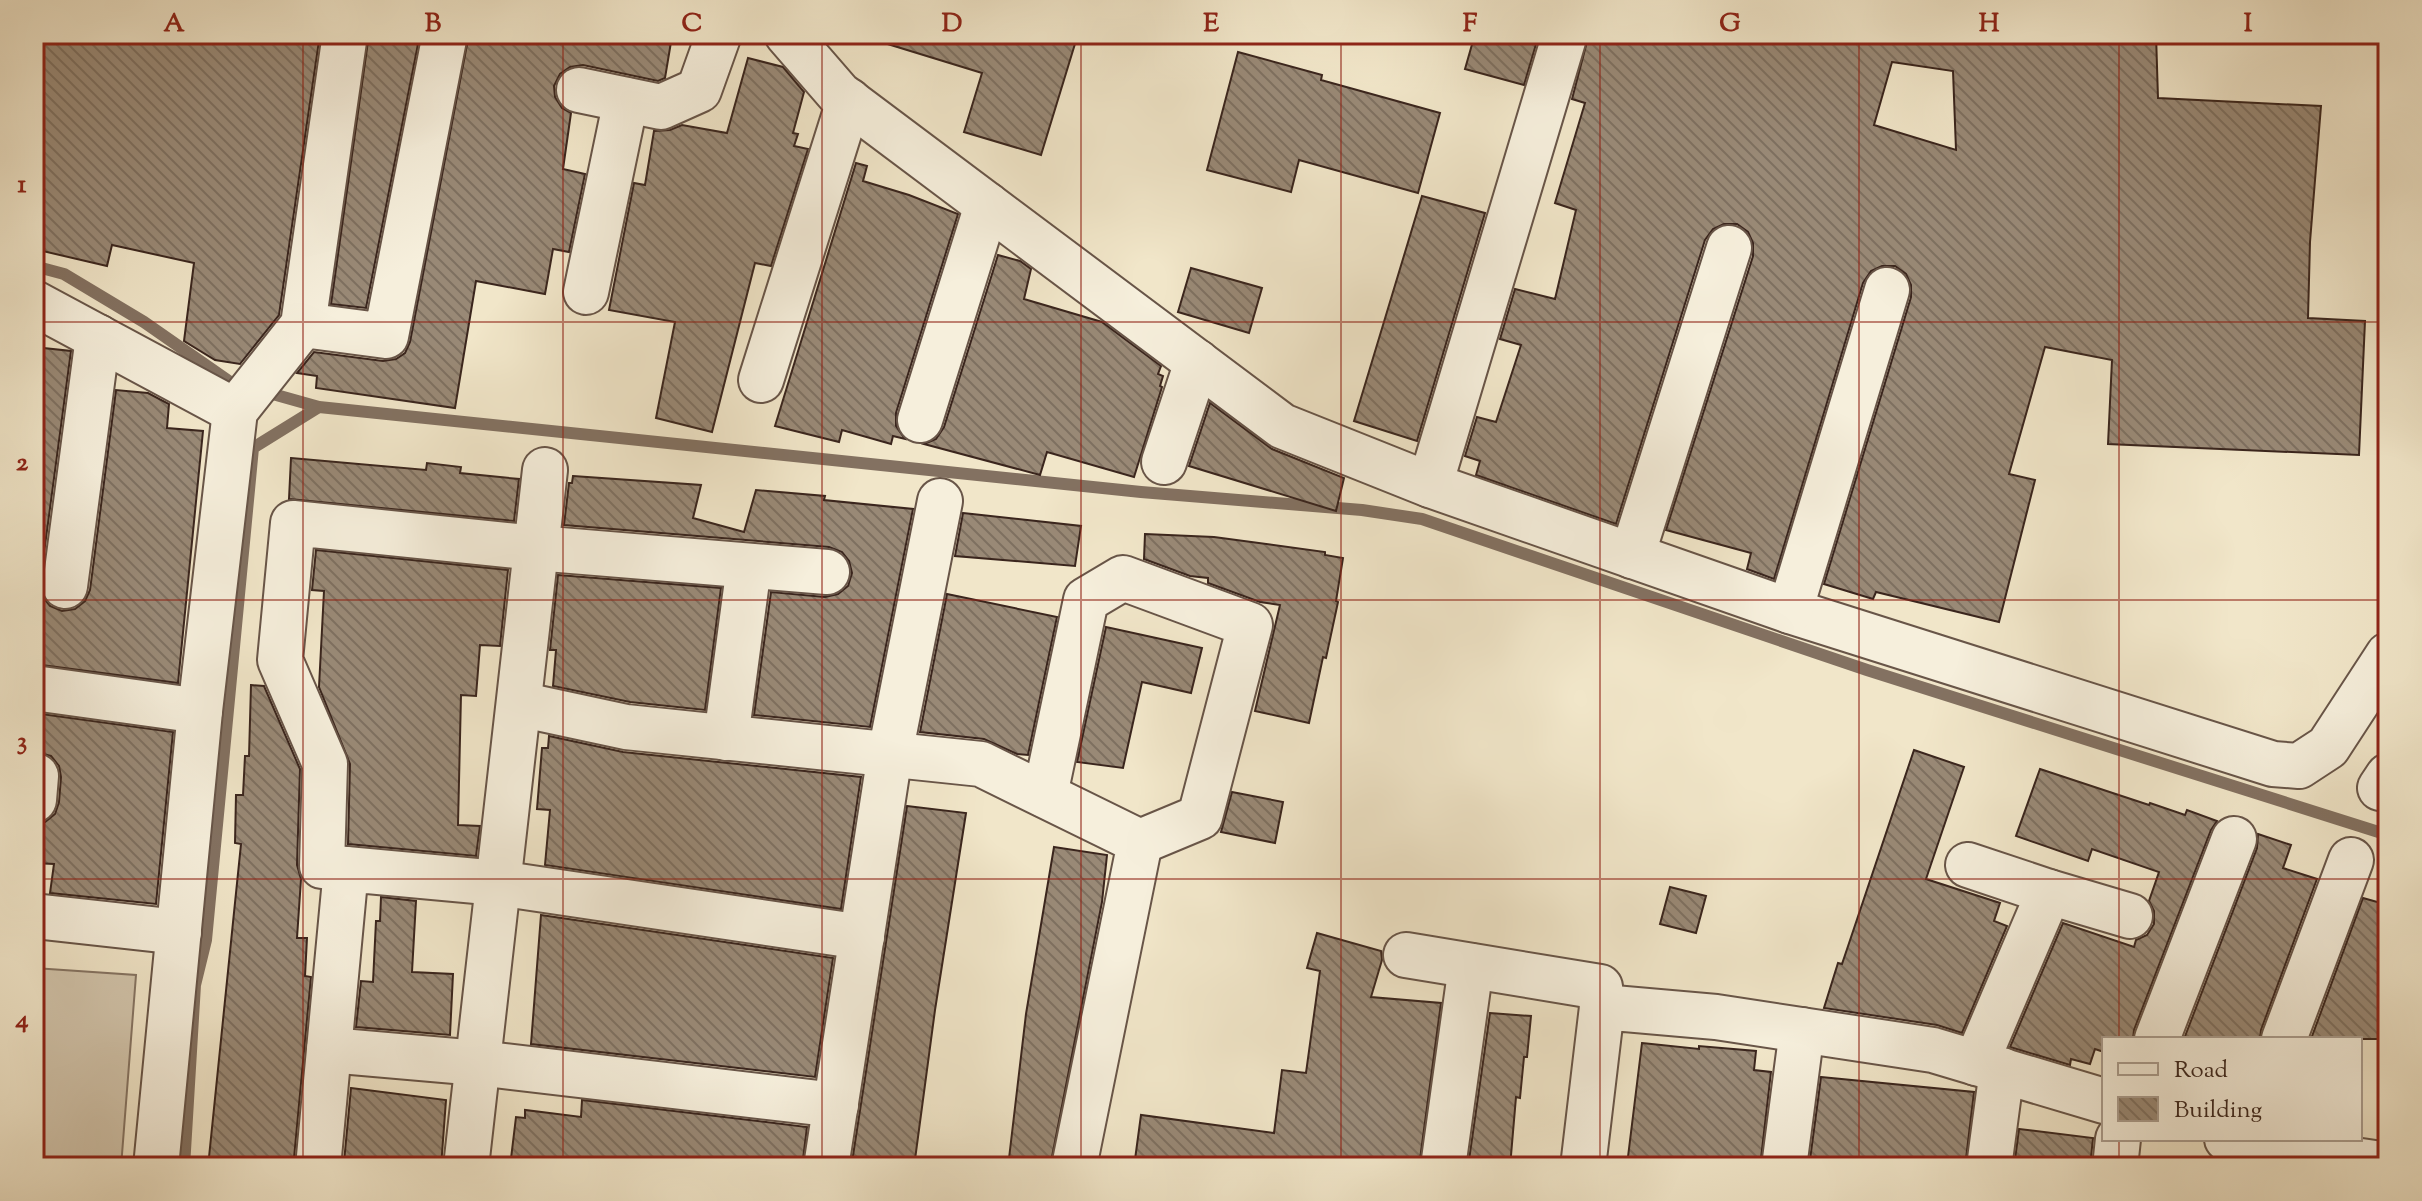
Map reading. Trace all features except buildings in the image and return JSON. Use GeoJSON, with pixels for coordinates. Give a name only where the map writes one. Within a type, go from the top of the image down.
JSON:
{"type":"FeatureCollection","features":[{"type":"Feature","properties":{"kind":"street"},"geometry":{"type":"LineString","coordinates":[[156,1167],[200,711],[235,411],[303,325],[345,34]]}},
{"type":"Feature","properties":{"kind":"street"},"geometry":{"type":"LineString","coordinates":[[303,325],[386,336],[445,34]]}},
{"type":"Feature","properties":{"kind":"street"},"geometry":{"type":"LineString","coordinates":[[579,90],[661,107],[699,90],[719,34]]}},
{"type":"Feature","properties":{"kind":"street"},"geometry":{"type":"LineString","coordinates":[[787,34],[839,94],[1282,426],[1430,485],[1790,611],[2273,764],[2299,766],[2328,747],[2388,655]]}},
{"type":"Feature","properties":{"kind":"street"},"geometry":{"type":"LineString","coordinates":[[1430,485],[1565,34]]}},
{"type":"Feature","properties":{"kind":"street"},"geometry":{"type":"LineString","coordinates":[[586,292],[626,100]]}},
{"type":"Feature","properties":{"kind":"street"},"geometry":{"type":"LineString","coordinates":[[761,380],[849,101]]}},
{"type":"Feature","properties":{"kind":"street"},"geometry":{"type":"LineString","coordinates":[[920,420],[987,205]]}},
{"type":"Feature","properties":{"kind":"street"},"geometry":{"type":"LineString","coordinates":[[1632,556],[1729,248]]}},
{"type":"Feature","properties":{"kind":"street"},"geometry":{"type":"LineString","coordinates":[[1790,611],[1887,290]]}},
{"type":"Feature","properties":{"kind":"street"},"geometry":{"type":"LineString","coordinates":[[34,303],[235,411]]}},
{"type":"Feature","properties":{"kind":"street"},"geometry":{"type":"LineString","coordinates":[[65,586],[98,337]]}},
{"type":"Feature","properties":{"kind":"street"},"geometry":{"type":"LineString","coordinates":[[1164,462],[1197,362]]}},
{"type":"Feature","properties":{"kind":"street"},"geometry":{"type":"LineString","coordinates":[[466,1167],[545,470]]}},
{"type":"Feature","properties":{"kind":"street"},"geometry":{"type":"LineString","coordinates":[[826,1167],[890,754],[940,501]]}},
{"type":"Feature","properties":{"kind":"street"},"geometry":{"type":"LineString","coordinates":[[827,572],[536,548],[293,523],[280,660],[325,764],[322,866],[498,883],[862,937]]}},
{"type":"Feature","properties":{"kind":"street"},"geometry":{"type":"LineString","coordinates":[[726,738],[749,566]]}},
{"type":"Feature","properties":{"kind":"street"},"geometry":{"type":"LineString","coordinates":[[519,704],[626,727],[981,764],[1140,842],[1200,817],[1250,625],[1123,578],[1086,600],[1045,795]]}},
{"type":"Feature","properties":{"kind":"street"},"geometry":{"type":"LineString","coordinates":[[34,688],[200,711]]}},
{"type":"Feature","properties":{"kind":"street"},"geometry":{"type":"LineString","coordinates":[[2388,776],[2380,788],[2388,790]]}},
{"type":"Feature","properties":{"kind":"street"},"geometry":{"type":"LineString","coordinates":[[2158,1037],[2234,839]]}},
{"type":"Feature","properties":{"kind":"street"},"geometry":{"type":"LineString","coordinates":[[1074,1167],[1140,842]]}},
{"type":"Feature","properties":{"kind":"street"},"geometry":{"type":"LineString","coordinates":[[2285,1037],[2351,860]]}},
{"type":"Feature","properties":{"kind":"street"},"geometry":{"type":"LineString","coordinates":[[1968,865],[2130,916]]}},
{"type":"Feature","properties":{"kind":"street"},"geometry":{"type":"LineString","coordinates":[[318,1167],[346,869]]}},
{"type":"Feature","properties":{"kind":"street"},"geometry":{"type":"LineString","coordinates":[[1989,1167],[1989,1066],[2049,892]]}},
{"type":"Feature","properties":{"kind":"street"},"geometry":{"type":"LineString","coordinates":[[34,916],[179,932]]}},
{"type":"Feature","properties":{"kind":"street"},"geometry":{"type":"LineString","coordinates":[[1406,955],[1600,987],[1602,1007],[1583,1167]]}},
{"type":"Feature","properties":{"kind":"street"},"geometry":{"type":"LineString","coordinates":[[1443,1167],[1471,966]]}},
{"type":"Feature","properties":{"kind":"street"},"geometry":{"type":"LineString","coordinates":[[1602,1007],[1716,1017],[1933,1050],[2102,1100]]}},
{"type":"Feature","properties":{"kind":"street"},"geometry":{"type":"LineString","coordinates":[[1784,1167],[1802,1030]]}},
{"type":"Feature","properties":{"kind":"street"},"geometry":{"type":"LineString","coordinates":[[329,1050],[478,1063],[836,1105]]}},
{"type":"Feature","properties":{"kind":"street"},"geometry":{"type":"LineString","coordinates":[[2115,1167],[2118,1141]]}},
{"type":"Feature","properties":{"kind":"street"},"geometry":{"type":"LineString","coordinates":[[2240,1141],[2388,1165]]}},
{"type":"Feature","properties":{"kind":"shaded area"},"geometry":{"type":"Polygon","coordinates":[[[34,968],[136,975],[121,1167],[34,1167],[34,968]]]}},
{"type":"Feature","properties":{"kind":"waterway"},"geometry":{"type":"LineString","coordinates":[[34,266],[64,274],[144,322],[230,382],[245,387]]}},
{"type":"Feature","properties":{"kind":"waterway"},"geometry":{"type":"LineString","coordinates":[[262,391],[319,407],[1141,492],[1362,510],[1422,519],[1867,670],[2388,835]]}},
{"type":"Feature","properties":{"kind":"waterway"},"geometry":{"type":"LineString","coordinates":[[184,1167],[195,985],[206,940],[253,448],[319,407]]}}]}
